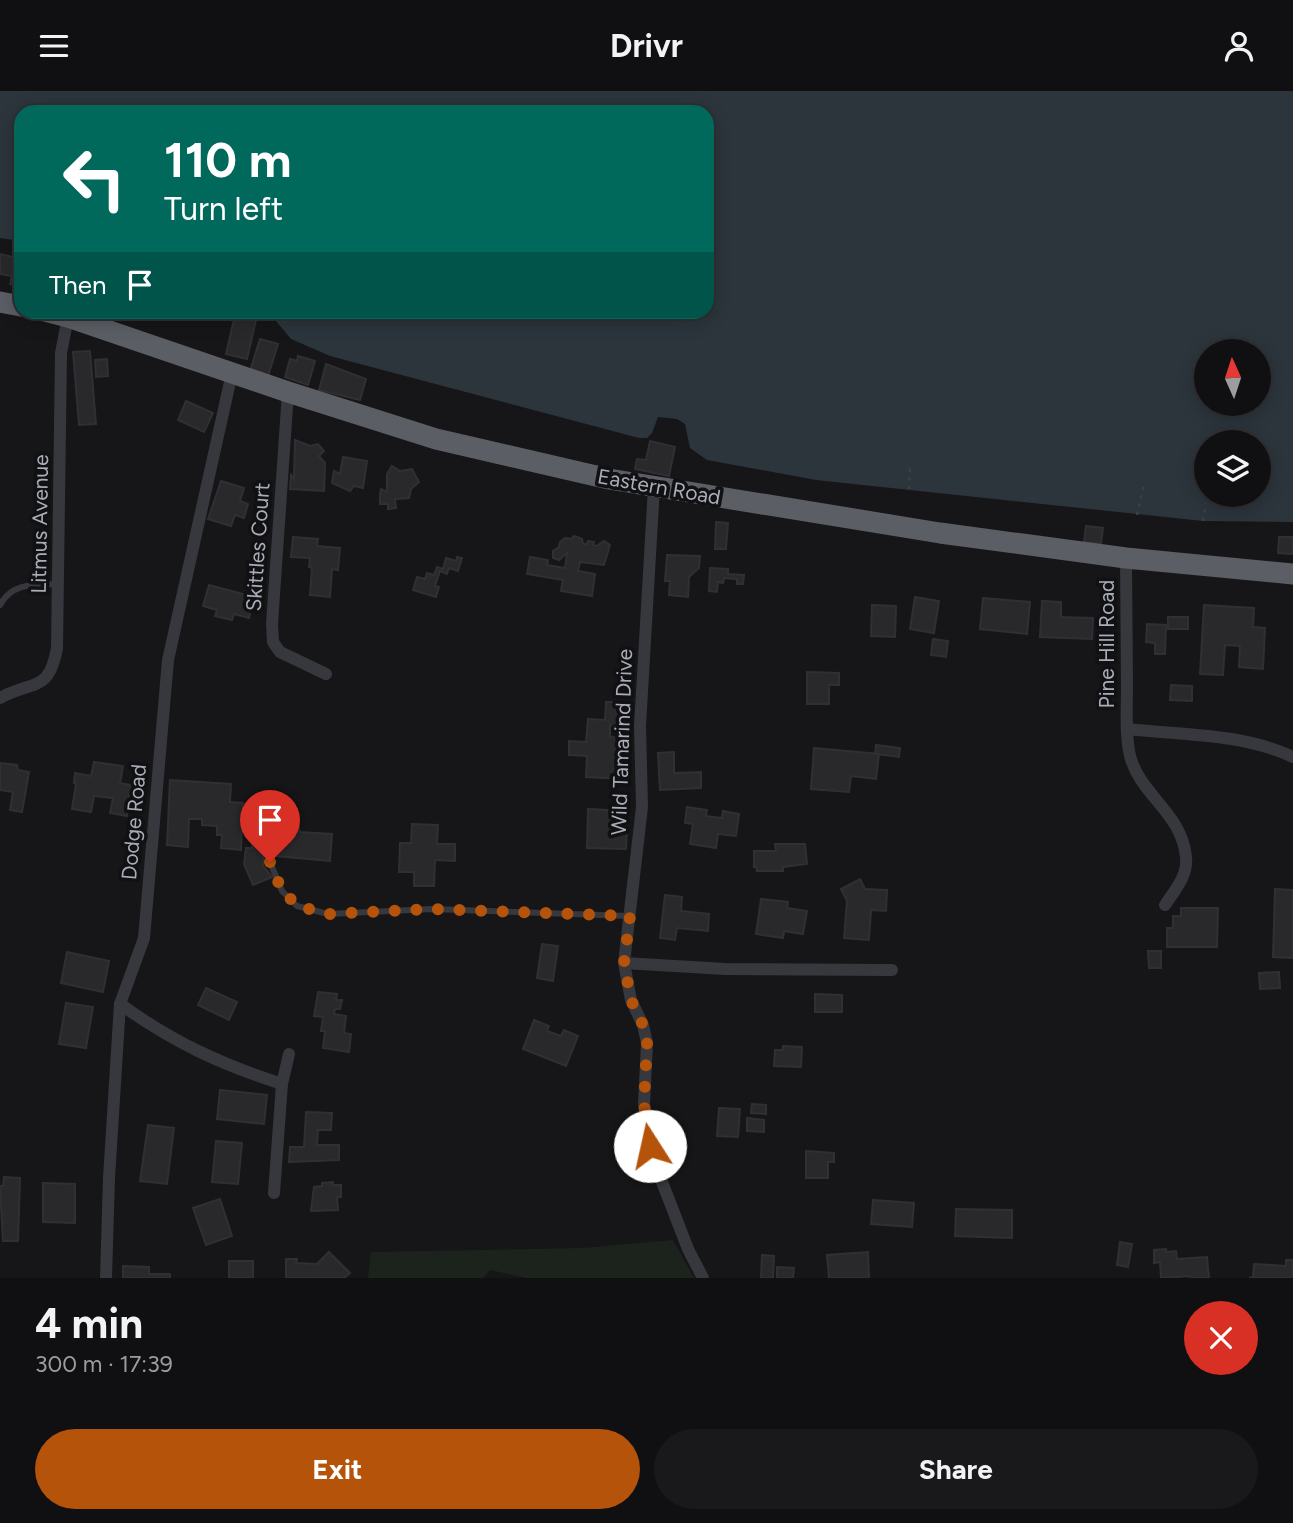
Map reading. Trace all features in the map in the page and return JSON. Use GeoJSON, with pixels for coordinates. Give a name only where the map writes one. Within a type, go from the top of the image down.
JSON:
{"type":"FeatureCollection","features":[{"type":"Feature","properties":{"kind":"highway","name":"Eastern Road"},"geometry":{"type":"LineString","coordinates":[[74,319],[288,393],[436,439],[609,479],[940,533],[1126,558],[1293,574]]}},
{"type":"Feature","properties":{"kind":"street","name":"Litmus Avenue"},"geometry":{"type":"LineString","coordinates":[[0,698],[43,682],[54,668],[57,648],[61,353],[68,319]]}},
{"type":"Feature","properties":{"kind":"street","name":"Dodge Road"},"geometry":{"type":"LineString","coordinates":[[106,1278],[108,1178],[120,1004],[144,938],[168,660],[232,373]]}},
{"type":"Feature","properties":{"kind":"street","name":"Skittles Court"},"geometry":{"type":"LineString","coordinates":[[288,393],[272,624],[274,642],[280,652],[326,674]]}},
{"type":"Feature","properties":{"kind":"street","name":"Wild Tamarind Drive"},"geometry":{"type":"LineString","coordinates":[[654,487],[640,726],[642,807],[624,963],[631,1000],[643,1025],[647,1043],[644,1104],[650,1146],[688,1249],[703,1278]]}},
{"type":"Feature","properties":{"kind":"street","name":"Pine Hill Road"},"geometry":{"type":"LineString","coordinates":[[1126,558],[1127,729],[1130,758],[1143,784],[1169,813],[1184,842],[1187,861],[1184,877],[1165,905]]}},
{"type":"Feature","properties":{"kind":"street","name":"Pine Hill Road"},"geometry":{"type":"LineString","coordinates":[[1127,729],[1245,741],[1270,746],[1293,757]]}},
{"type":"Feature","properties":{"kind":"street"},"geometry":{"type":"LineString","coordinates":[[624,963],[725,969],[892,970]]}},
{"type":"Feature","properties":{"kind":"street"},"geometry":{"type":"LineString","coordinates":[[120,1004],[155,1029],[201,1054],[282,1084]]}},
{"type":"Feature","properties":{"kind":"street"},"geometry":{"type":"LineString","coordinates":[[274,1193],[282,1084],[289,1054]]}},
{"type":"Feature","properties":{"kind":"lane"},"geometry":{"type":"LineString","coordinates":[[0,605],[12,590],[25,586],[58,584]]}},
{"type":"Feature","properties":{"kind":"lane"},"geometry":{"type":"LineString","coordinates":[[270,862],[282,891],[298,906],[328,914],[432,909],[630,916]]}},
{"type":"Feature","properties":{"kind":"path"},"geometry":{"type":"LineString","coordinates":[[909,489],[910,465]]}},
{"type":"Feature","properties":{"kind":"path"},"geometry":{"type":"LineString","coordinates":[[1137,515],[1144,484]]}},
{"type":"Feature","properties":{"kind":"path"},"geometry":{"type":"LineString","coordinates":[[1203,521],[1205,507]]}},
{"type":"Feature","properties":{"kind":"shaded area"},"geometry":{"type":"Polygon","coordinates":[[[0,91],[1293,91],[1293,522],[1203,521],[816,480],[707,460],[690,448],[685,424],[677,419],[658,417],[652,433],[647,438],[639,438],[330,356],[291,339],[272,319],[714,319],[714,105],[14,105],[14,240],[0,238],[0,91]]]}},
{"type":"Feature","properties":{"kind":"shaded area"},"geometry":{"type":"Polygon","coordinates":[[[673,1240],[694,1278],[527,1278],[490,1270],[483,1278],[368,1278],[371,1252],[583,1248],[673,1240]]]}},
{"type":"Feature","properties":{"kind":"building"},"geometry":{"type":"Polygon","coordinates":[[[0,254],[14,257],[14,285],[10,284],[12,276],[0,274],[0,254]]]}},
{"type":"Feature","properties":{"kind":"building"},"geometry":{"type":"Polygon","coordinates":[[[234,319],[256,320],[247,359],[226,354],[234,319]]]}},
{"type":"Feature","properties":{"kind":"building"},"geometry":{"type":"Polygon","coordinates":[[[260,339],[278,344],[268,376],[250,371],[260,339]]]}},
{"type":"Feature","properties":{"kind":"building"},"geometry":{"type":"Polygon","coordinates":[[[90,351],[96,424],[79,425],[73,352],[90,351]]]}},
{"type":"Feature","properties":{"kind":"building"},"geometry":{"type":"Polygon","coordinates":[[[298,356],[315,361],[308,385],[285,377],[290,359],[297,361],[298,356]]]}},
{"type":"Feature","properties":{"kind":"building"},"geometry":{"type":"Polygon","coordinates":[[[107,359],[108,376],[96,377],[95,360],[107,359]]]}},
{"type":"Feature","properties":{"kind":"building"},"geometry":{"type":"Polygon","coordinates":[[[326,364],[366,379],[360,400],[319,390],[326,364]]]}},
{"type":"Feature","properties":{"kind":"building"},"geometry":{"type":"Polygon","coordinates":[[[186,401],[213,413],[204,432],[178,420],[186,401]]]}},
{"type":"Feature","properties":{"kind":"building"},"geometry":{"type":"Polygon","coordinates":[[[295,440],[310,446],[318,444],[324,451],[319,456],[325,463],[324,491],[290,489],[291,475],[294,479],[295,440]]]}},
{"type":"Feature","properties":{"kind":"building"},"geometry":{"type":"Polygon","coordinates":[[[650,441],[675,447],[669,476],[635,469],[637,459],[646,460],[650,441]]]}},
{"type":"Feature","properties":{"kind":"building"},"geometry":{"type":"Polygon","coordinates":[[[343,457],[367,461],[363,488],[354,486],[350,491],[332,483],[334,471],[340,474],[343,457]]]}},
{"type":"Feature","properties":{"kind":"building"},"geometry":{"type":"Polygon","coordinates":[[[392,466],[400,471],[412,469],[419,482],[411,489],[409,498],[395,499],[396,508],[388,509],[388,504],[380,504],[380,494],[381,489],[387,492],[387,474],[392,466]]]}},
{"type":"Feature","properties":{"kind":"building"},"geometry":{"type":"Polygon","coordinates":[[[221,481],[244,488],[240,501],[248,504],[244,518],[235,515],[231,526],[208,519],[221,481]]]}},
{"type":"Feature","properties":{"kind":"building"},"geometry":{"type":"Polygon","coordinates":[[[716,522],[728,523],[726,549],[715,549],[716,522]]]}},
{"type":"Feature","properties":{"kind":"building"},"geometry":{"type":"Polygon","coordinates":[[[1086,526],[1103,528],[1101,544],[1084,542],[1086,526]]]}},
{"type":"Feature","properties":{"kind":"building"},"geometry":{"type":"Polygon","coordinates":[[[574,536],[582,539],[583,544],[588,541],[594,542],[593,545],[596,546],[604,541],[610,545],[604,565],[580,562],[578,571],[595,574],[592,596],[561,591],[563,580],[527,574],[530,557],[548,560],[547,565],[565,568],[567,553],[559,560],[553,558],[553,551],[565,538],[571,539],[574,536]]]}},
{"type":"Feature","properties":{"kind":"building"},"geometry":{"type":"Polygon","coordinates":[[[293,537],[318,539],[317,546],[340,548],[338,570],[332,569],[330,597],[310,595],[310,558],[291,557],[293,537]]]}},
{"type":"Feature","properties":{"kind":"building"},"geometry":{"type":"Polygon","coordinates":[[[1279,537],[1293,537],[1293,554],[1278,553],[1279,537]]]}},
{"type":"Feature","properties":{"kind":"building"},"geometry":{"type":"Polygon","coordinates":[[[667,555],[700,556],[699,568],[689,577],[688,597],[669,595],[670,581],[665,581],[667,555]]]}},
{"type":"Feature","properties":{"kind":"building"},"geometry":{"type":"Polygon","coordinates":[[[457,557],[462,558],[458,571],[449,568],[447,574],[440,571],[435,586],[439,587],[436,597],[413,590],[417,577],[425,579],[427,573],[434,575],[437,567],[443,569],[446,558],[456,561],[457,557]]]}},
{"type":"Feature","properties":{"kind":"building"},"geometry":{"type":"Polygon","coordinates":[[[710,568],[728,569],[728,574],[744,575],[743,584],[737,584],[737,579],[724,578],[723,583],[718,582],[717,592],[709,591],[710,568]]]}},
{"type":"Feature","properties":{"kind":"building"},"geometry":{"type":"Polygon","coordinates":[[[209,585],[254,597],[249,618],[234,614],[232,620],[215,616],[217,610],[203,606],[209,585]]]}},
{"type":"Feature","properties":{"kind":"building"},"geometry":{"type":"Polygon","coordinates":[[[915,597],[939,601],[934,633],[910,629],[915,597]]]}},
{"type":"Feature","properties":{"kind":"building"},"geometry":{"type":"Polygon","coordinates":[[[983,598],[1030,602],[1027,634],[980,629],[983,598]]]}},
{"type":"Feature","properties":{"kind":"building"},"geometry":{"type":"Polygon","coordinates":[[[1042,601],[1061,602],[1061,617],[1093,618],[1092,639],[1040,637],[1042,601]]]}},
{"type":"Feature","properties":{"kind":"building"},"geometry":{"type":"Polygon","coordinates":[[[872,605],[896,606],[895,637],[871,636],[872,605]]]}},
{"type":"Feature","properties":{"kind":"building"},"geometry":{"type":"Polygon","coordinates":[[[1204,605],[1254,608],[1253,627],[1265,628],[1263,669],[1239,667],[1240,646],[1225,645],[1223,675],[1200,674],[1204,605]]]}},
{"type":"Feature","properties":{"kind":"building"},"geometry":{"type":"Polygon","coordinates":[[[1168,617],[1188,617],[1188,629],[1168,629],[1168,617]]]}},
{"type":"Feature","properties":{"kind":"building"},"geometry":{"type":"Polygon","coordinates":[[[1147,624],[1166,625],[1165,654],[1155,654],[1155,643],[1146,642],[1147,624]]]}},
{"type":"Feature","properties":{"kind":"building"},"geometry":{"type":"Polygon","coordinates":[[[933,639],[948,641],[946,657],[931,655],[933,639]]]}},
{"type":"Feature","properties":{"kind":"building"},"geometry":{"type":"Polygon","coordinates":[[[807,672],[839,673],[839,685],[829,685],[829,704],[807,704],[807,672]]]}},
{"type":"Feature","properties":{"kind":"building"},"geometry":{"type":"Polygon","coordinates":[[[1171,685],[1192,686],[1192,701],[1170,700],[1171,685]]]}},
{"type":"Feature","properties":{"kind":"building"},"geometry":{"type":"Polygon","coordinates":[[[606,702],[619,702],[617,728],[610,725],[610,737],[625,738],[623,779],[586,777],[587,756],[569,755],[569,741],[586,742],[588,719],[605,720],[606,702]]]}},
{"type":"Feature","properties":{"kind":"building"},"geometry":{"type":"Polygon","coordinates":[[[876,745],[900,748],[899,757],[875,754],[876,745]]]}},
{"type":"Feature","properties":{"kind":"building"},"geometry":{"type":"Polygon","coordinates":[[[814,748],[879,754],[876,779],[851,776],[849,792],[811,789],[814,748]]]}},
{"type":"Feature","properties":{"kind":"building"},"geometry":{"type":"Polygon","coordinates":[[[674,752],[674,773],[701,772],[701,788],[660,790],[658,753],[674,752]]]}},
{"type":"Feature","properties":{"kind":"building"},"geometry":{"type":"Polygon","coordinates":[[[94,762],[123,766],[120,783],[131,785],[127,816],[110,813],[113,798],[94,796],[91,812],[72,809],[75,773],[91,776],[94,762]]]}},
{"type":"Feature","properties":{"kind":"building"},"geometry":{"type":"Polygon","coordinates":[[[0,763],[17,765],[18,770],[29,772],[22,812],[10,810],[13,792],[0,790],[0,763]]]}},
{"type":"Feature","properties":{"kind":"building"},"geometry":{"type":"Polygon","coordinates":[[[170,780],[231,784],[230,802],[243,803],[241,850],[221,848],[222,835],[217,835],[217,826],[202,825],[202,819],[189,819],[188,847],[167,845],[170,780]]]}},
{"type":"Feature","properties":{"kind":"building"},"geometry":{"type":"Polygon","coordinates":[[[687,807],[707,810],[706,816],[722,818],[723,811],[739,814],[736,836],[718,834],[716,848],[690,844],[693,824],[685,823],[687,807]]]}},
{"type":"Feature","properties":{"kind":"building"},"geometry":{"type":"Polygon","coordinates":[[[588,809],[628,811],[626,849],[587,848],[588,809]]]}},
{"type":"Feature","properties":{"kind":"building"},"geometry":{"type":"Polygon","coordinates":[[[256,811],[291,815],[290,827],[299,828],[300,832],[332,834],[330,861],[276,856],[277,848],[264,847],[263,866],[272,877],[253,885],[244,864],[246,848],[252,848],[256,811]]]}},
{"type":"Feature","properties":{"kind":"building"},"geometry":{"type":"Polygon","coordinates":[[[412,824],[438,825],[437,844],[455,844],[455,861],[435,860],[434,886],[414,886],[414,872],[399,872],[400,843],[411,843],[412,824]]]}},
{"type":"Feature","properties":{"kind":"building"},"geometry":{"type":"Polygon","coordinates":[[[775,844],[805,844],[807,864],[783,867],[783,871],[757,871],[754,867],[754,851],[776,851],[775,844]]]}},
{"type":"Feature","properties":{"kind":"building"},"geometry":{"type":"Polygon","coordinates":[[[860,879],[865,889],[887,890],[886,911],[871,910],[869,940],[844,938],[847,901],[841,889],[860,879]]]}},
{"type":"Feature","properties":{"kind":"building"},"geometry":{"type":"Polygon","coordinates":[[[1275,889],[1293,890],[1293,958],[1273,957],[1275,889]]]}},
{"type":"Feature","properties":{"kind":"building"},"geometry":{"type":"Polygon","coordinates":[[[665,895],[682,897],[681,911],[709,914],[708,931],[677,928],[675,940],[660,938],[665,895]]]}},
{"type":"Feature","properties":{"kind":"building"},"geometry":{"type":"Polygon","coordinates":[[[761,899],[788,902],[787,908],[807,911],[803,934],[784,931],[783,938],[756,934],[761,899]]]}},
{"type":"Feature","properties":{"kind":"building"},"geometry":{"type":"Polygon","coordinates":[[[1181,908],[1218,908],[1217,947],[1167,947],[1167,928],[1173,928],[1173,916],[1181,916],[1181,908]]]}},
{"type":"Feature","properties":{"kind":"building"},"geometry":{"type":"Polygon","coordinates":[[[542,944],[558,946],[553,981],[537,978],[542,944]]]}},
{"type":"Feature","properties":{"kind":"building"},"geometry":{"type":"Polygon","coordinates":[[[1148,951],[1161,951],[1161,968],[1149,968],[1148,951]]]}},
{"type":"Feature","properties":{"kind":"building"},"geometry":{"type":"Polygon","coordinates":[[[67,952],[109,961],[103,992],[61,983],[67,952]]]}},
{"type":"Feature","properties":{"kind":"building"},"geometry":{"type":"Polygon","coordinates":[[[1279,972],[1280,988],[1260,989],[1259,973],[1279,972]]]}},
{"type":"Feature","properties":{"kind":"building"},"geometry":{"type":"Polygon","coordinates":[[[206,988],[237,1002],[229,1020],[198,1005],[206,988]]]}},
{"type":"Feature","properties":{"kind":"building"},"geometry":{"type":"Polygon","coordinates":[[[318,992],[337,994],[336,1000],[342,1000],[340,1009],[335,1009],[334,1014],[346,1016],[344,1033],[351,1034],[349,1052],[323,1048],[323,1017],[314,1016],[318,992]]]}},
{"type":"Feature","properties":{"kind":"building"},"geometry":{"type":"Polygon","coordinates":[[[815,994],[842,995],[842,1012],[815,1012],[815,994]]]}},
{"type":"Feature","properties":{"kind":"building"},"geometry":{"type":"Polygon","coordinates":[[[66,1003],[93,1007],[86,1048],[59,1044],[66,1003]]]}},
{"type":"Feature","properties":{"kind":"building"},"geometry":{"type":"Polygon","coordinates":[[[534,1020],[549,1026],[547,1031],[561,1036],[564,1030],[578,1036],[566,1066],[523,1049],[534,1020]]]}},
{"type":"Feature","properties":{"kind":"building"},"geometry":{"type":"Polygon","coordinates":[[[783,1046],[802,1047],[801,1067],[774,1066],[775,1050],[783,1050],[783,1046]]]}},
{"type":"Feature","properties":{"kind":"building"},"geometry":{"type":"Polygon","coordinates":[[[220,1090],[267,1095],[264,1124],[217,1119],[220,1090]]]}},
{"type":"Feature","properties":{"kind":"building"},"geometry":{"type":"Polygon","coordinates":[[[752,1104],[766,1105],[766,1114],[751,1113],[752,1104]]]}},
{"type":"Feature","properties":{"kind":"building"},"geometry":{"type":"Polygon","coordinates":[[[719,1108],[740,1109],[738,1137],[717,1136],[719,1108]]]}},
{"type":"Feature","properties":{"kind":"building"},"geometry":{"type":"Polygon","coordinates":[[[306,1112],[332,1113],[331,1130],[318,1130],[317,1145],[339,1145],[339,1160],[289,1162],[290,1147],[304,1147],[306,1112]]]}},
{"type":"Feature","properties":{"kind":"building"},"geometry":{"type":"Polygon","coordinates":[[[747,1118],[764,1120],[764,1132],[747,1131],[747,1118]]]}},
{"type":"Feature","properties":{"kind":"building"},"geometry":{"type":"Polygon","coordinates":[[[148,1125],[174,1128],[167,1184],[140,1181],[148,1125]]]}},
{"type":"Feature","properties":{"kind":"building"},"geometry":{"type":"Polygon","coordinates":[[[216,1141],[242,1143],[238,1184],[212,1182],[216,1141]]]}},
{"type":"Feature","properties":{"kind":"building"},"geometry":{"type":"Polygon","coordinates":[[[806,1151],[834,1153],[834,1162],[828,1162],[828,1178],[806,1178],[806,1151]]]}},
{"type":"Feature","properties":{"kind":"building"},"geometry":{"type":"Polygon","coordinates":[[[4,1177],[20,1178],[18,1241],[3,1241],[0,1186],[3,1186],[4,1177]]]}},
{"type":"Feature","properties":{"kind":"building"},"geometry":{"type":"Polygon","coordinates":[[[333,1182],[333,1185],[341,1185],[341,1197],[337,1197],[338,1210],[311,1211],[314,1187],[333,1182]]]}},
{"type":"Feature","properties":{"kind":"building"},"geometry":{"type":"Polygon","coordinates":[[[43,1183],[75,1184],[75,1223],[43,1222],[43,1183]]]}},
{"type":"Feature","properties":{"kind":"building"},"geometry":{"type":"Polygon","coordinates":[[[220,1199],[232,1236],[206,1245],[193,1208],[220,1199]]]}},
{"type":"Feature","properties":{"kind":"building"},"geometry":{"type":"Polygon","coordinates":[[[873,1200],[914,1203],[912,1227],[871,1224],[873,1200]]]}},
{"type":"Feature","properties":{"kind":"building"},"geometry":{"type":"Polygon","coordinates":[[[956,1209],[1012,1210],[1012,1238],[955,1236],[956,1209]]]}},
{"type":"Feature","properties":{"kind":"building"},"geometry":{"type":"Polygon","coordinates":[[[1120,1242],[1132,1244],[1128,1267],[1117,1265],[1120,1242]]]}},
{"type":"Feature","properties":{"kind":"building"},"geometry":{"type":"Polygon","coordinates":[[[1166,1249],[1166,1252],[1176,1251],[1177,1259],[1207,1257],[1209,1278],[1161,1278],[1160,1262],[1154,1263],[1154,1250],[1166,1249]]]}},
{"type":"Feature","properties":{"kind":"building"},"geometry":{"type":"Polygon","coordinates":[[[329,1252],[350,1273],[344,1278],[286,1278],[286,1259],[297,1259],[296,1263],[317,1264],[329,1252]]]}},
{"type":"Feature","properties":{"kind":"building"},"geometry":{"type":"Polygon","coordinates":[[[868,1252],[869,1278],[829,1278],[827,1255],[868,1252]]]}},
{"type":"Feature","properties":{"kind":"building"},"geometry":{"type":"Polygon","coordinates":[[[762,1255],[774,1256],[773,1278],[761,1278],[762,1255]]]}},
{"type":"Feature","properties":{"kind":"building"},"geometry":{"type":"Polygon","coordinates":[[[1286,1260],[1293,1260],[1293,1278],[1249,1278],[1253,1277],[1254,1264],[1286,1266],[1286,1260]]]}},
{"type":"Feature","properties":{"kind":"building"},"geometry":{"type":"Polygon","coordinates":[[[229,1261],[253,1261],[253,1278],[229,1278],[229,1261]]]}},
{"type":"Feature","properties":{"kind":"building"},"geometry":{"type":"Polygon","coordinates":[[[123,1266],[149,1267],[149,1274],[170,1274],[170,1278],[123,1278],[123,1266]]]}},
{"type":"Feature","properties":{"kind":"building"},"geometry":{"type":"Polygon","coordinates":[[[777,1267],[794,1268],[793,1278],[777,1278],[777,1267]]]}},
{"type":"Feature","properties":{"kind":"route"},"geometry":{"type":"LineString","coordinates":[[270,862],[282,891],[298,906],[328,914],[432,909],[630,916],[624,963],[631,1000],[643,1025],[647,1043],[644,1104],[650,1146]]}}]}
